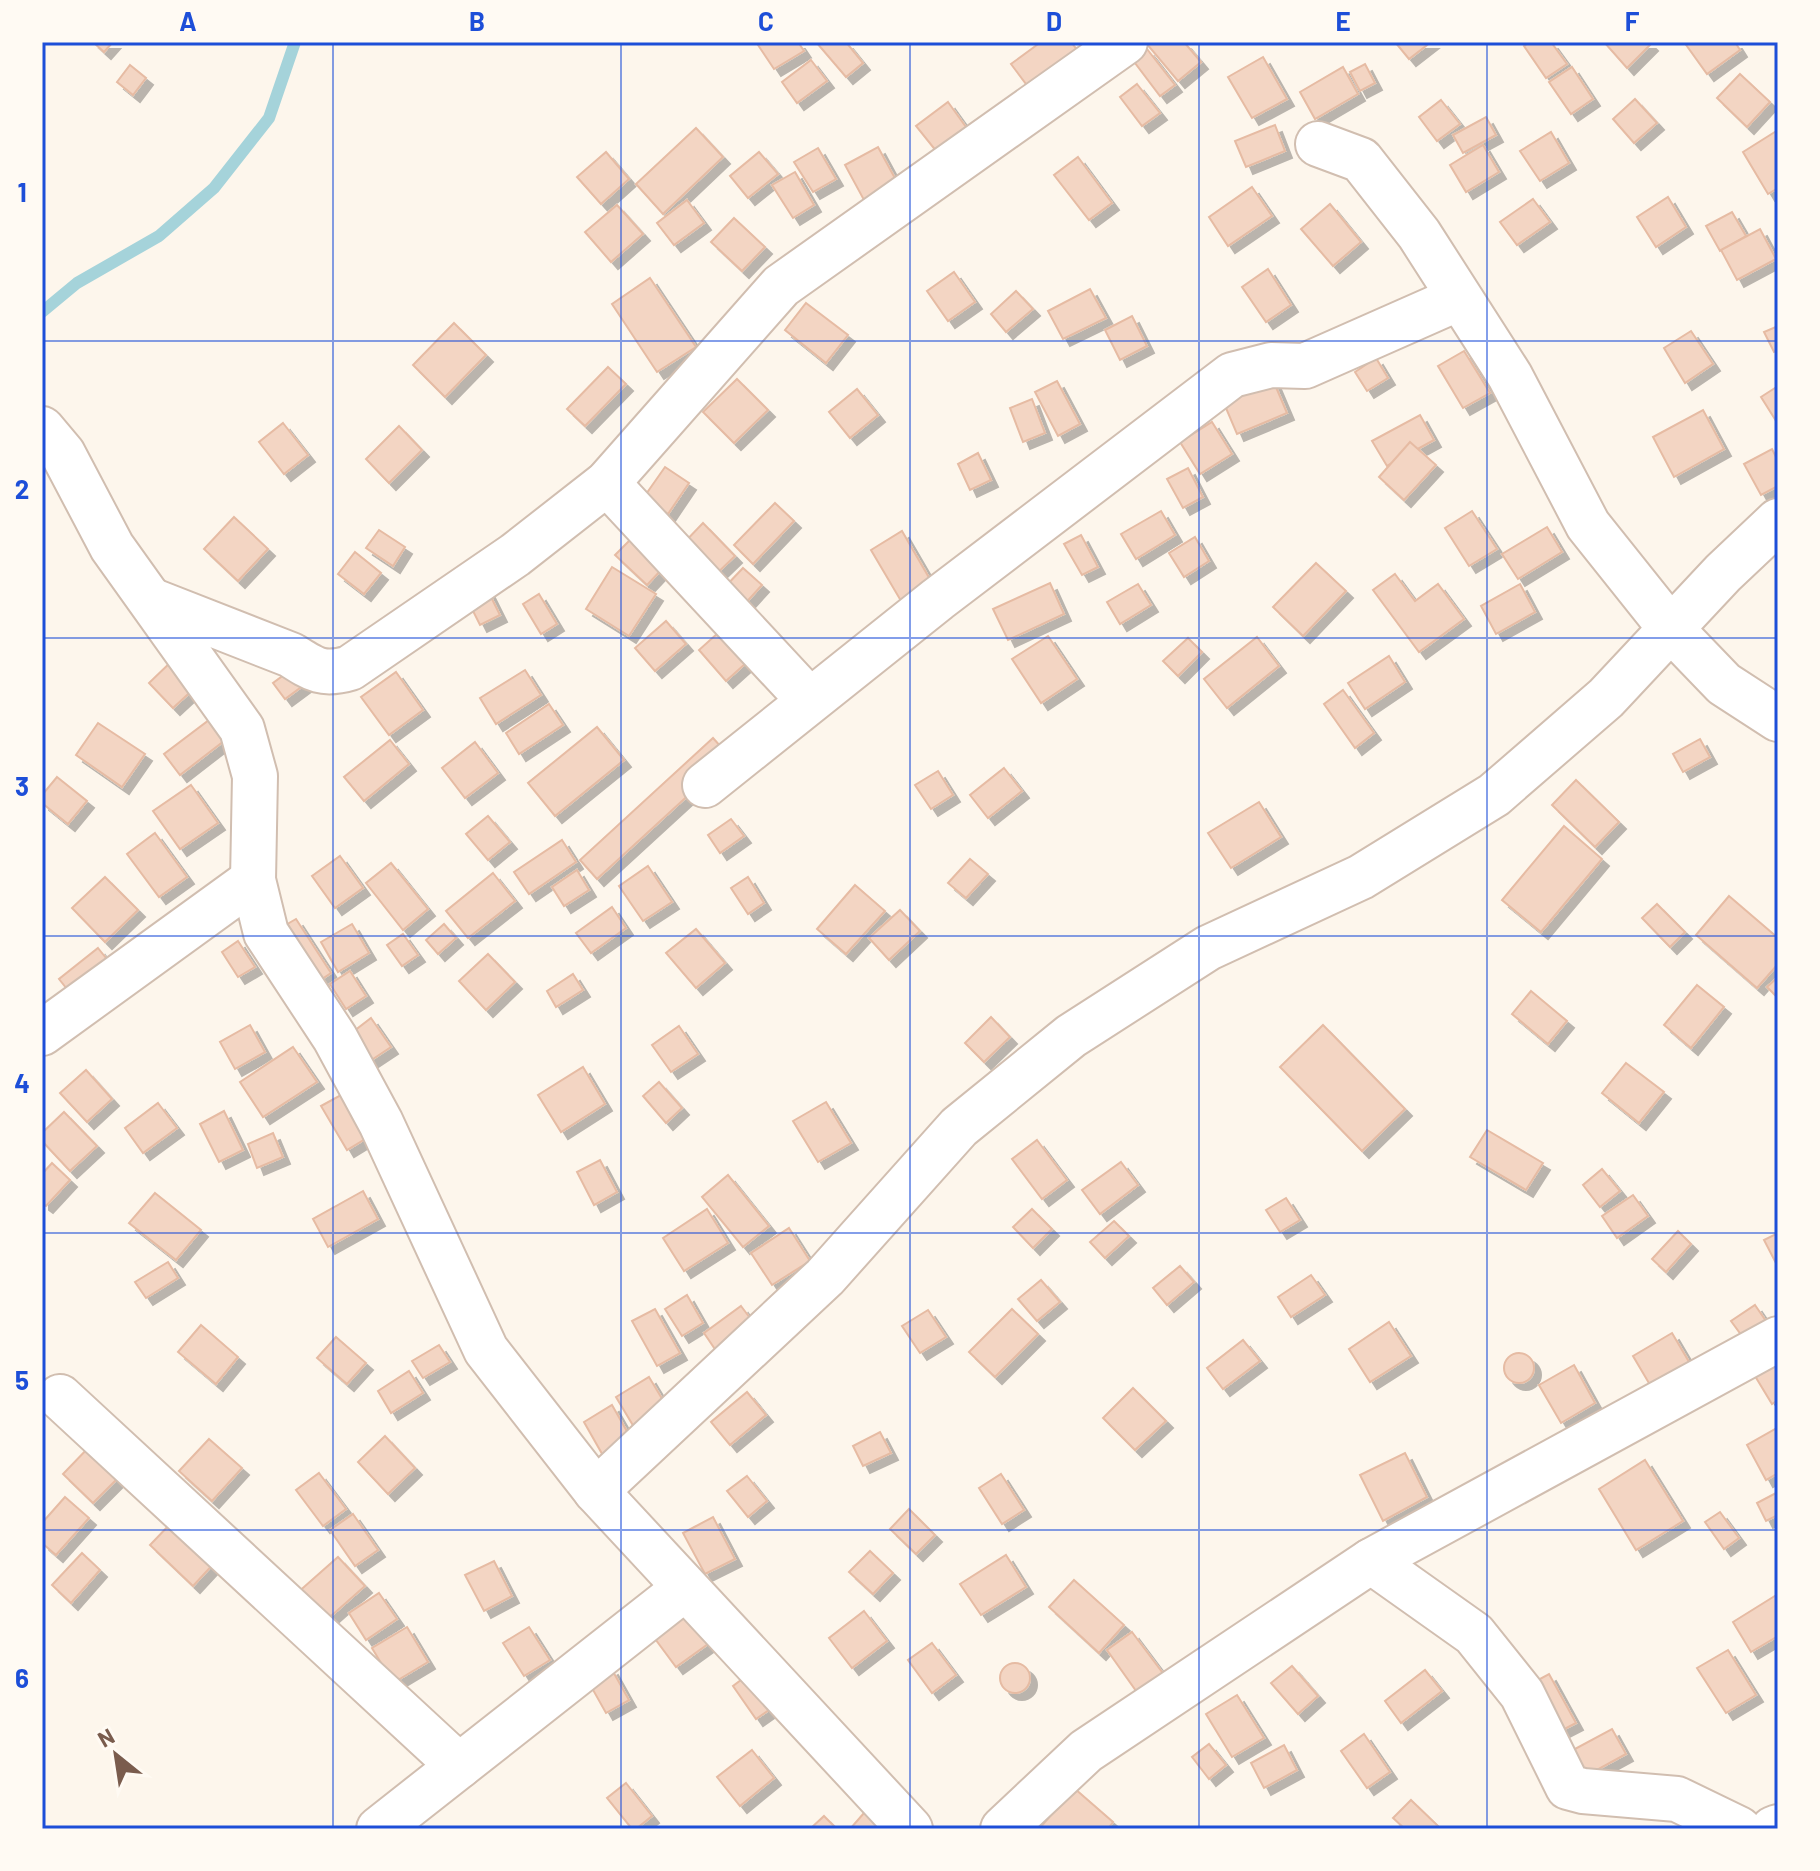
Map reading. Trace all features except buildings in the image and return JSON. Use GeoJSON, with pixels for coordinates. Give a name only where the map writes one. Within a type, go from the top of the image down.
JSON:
{"type":"FeatureCollection","features":[{"type":"Feature","properties":{"kind":"street"},"geometry":{"type":"LineString","coordinates":[[153,601],[330,674],[350,668],[515,555],[607,483],[781,286],[1125,42]]}},
{"type":"Feature","properties":{"kind":"street"},"geometry":{"type":"LineString","coordinates":[[1318,144],[1361,160],[1419,234],[1510,376],[1588,525],[1671,629],[1724,684],[1778,719]]}},
{"type":"Feature","properties":{"kind":"street"},"geometry":{"type":"LineString","coordinates":[[705,785],[809,700],[1232,375],[1271,365],[1305,366],[1459,298]]}},
{"type":"Feature","properties":{"kind":"street"},"geometry":{"type":"LineString","coordinates":[[42,429],[63,454],[112,547],[242,729],[255,776],[253,880],[266,933],[335,1038],[381,1123],[486,1350],[596,1491],[910,1829]]}},
{"type":"Feature","properties":{"kind":"street"},"geometry":{"type":"LineString","coordinates":[[607,483],[809,700]]}},
{"type":"Feature","properties":{"kind":"street"},"geometry":{"type":"LineString","coordinates":[[596,1491],[825,1277],[959,1127],[1071,1036],[1208,948],[1361,877],[1494,795],[1606,698],[1778,521]]}},
{"type":"Feature","properties":{"kind":"street"},"geometry":{"type":"LineString","coordinates":[[42,1033],[253,880]]}},
{"type":"Feature","properties":{"kind":"street"},"geometry":{"type":"LineString","coordinates":[[1003,1829],[1086,1751],[1371,1561],[1778,1339]]}},
{"type":"Feature","properties":{"kind":"street"},"geometry":{"type":"LineString","coordinates":[[60,1397],[459,1766]]}},
{"type":"Feature","properties":{"kind":"street"},"geometry":{"type":"LineString","coordinates":[[1371,1561],[1474,1634],[1522,1694],[1568,1787],[1677,1799],[1739,1829]]}},
{"type":"Feature","properties":{"kind":"street"},"geometry":{"type":"LineString","coordinates":[[379,1829],[684,1589]]}},
{"type":"Feature","properties":{"kind":"waterway"},"geometry":{"type":"LineString","coordinates":[[42,312],[77,283],[159,236],[214,188],[269,118],[295,42]]}}]}
